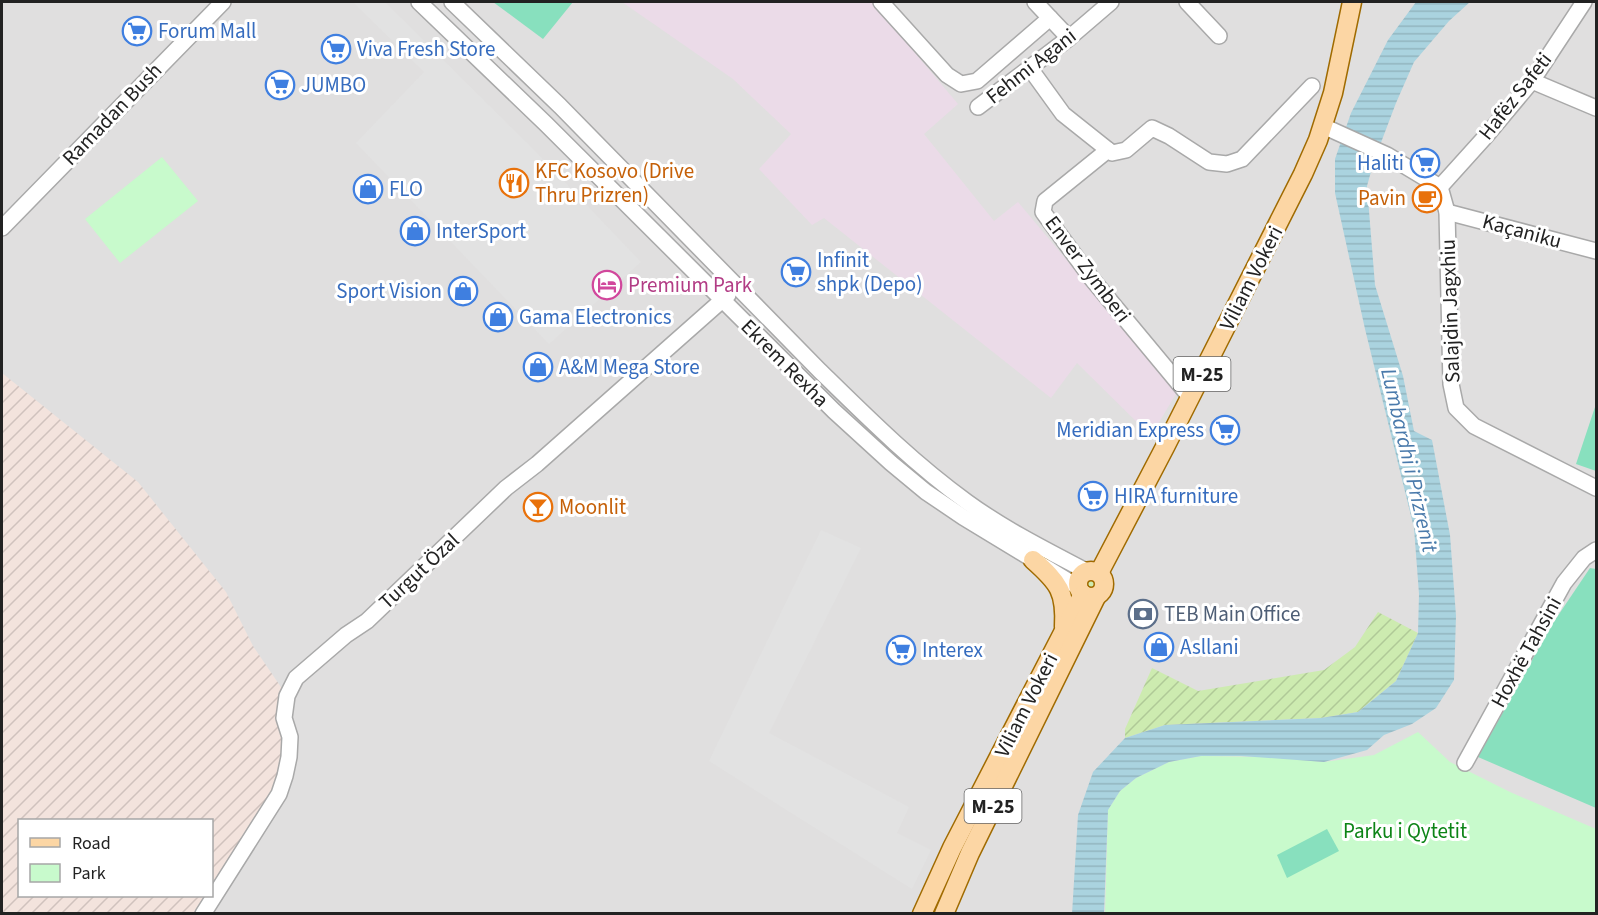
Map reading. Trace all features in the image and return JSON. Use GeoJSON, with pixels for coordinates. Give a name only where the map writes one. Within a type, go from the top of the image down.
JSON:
{"type":"FeatureCollection","features":[{"type":"Feature","properties":{"kind":"main road","name":"Viliam Vokeri"},"geometry":{"type":"LineString","coordinates":[[922,914],[952,848],[1088,584],[1191,397],[1303,174],[1330,128],[1352,2]]}},
{"type":"Feature","properties":{"kind":"main road"},"geometry":{"type":"LineString","coordinates":[[1033,560],[1050,576],[1062,595],[1065,614],[1064,631]]}},
{"type":"Feature","properties":{"kind":"main road","name":"Viliam Vokeri"},"geometry":{"type":"LineString","coordinates":[[944,914],[1088,584]]}},
{"type":"Feature","properties":{"kind":"street","name":"Ramadan Bush"},"geometry":{"type":"LineString","coordinates":[[2,228],[223,2]]}},
{"type":"Feature","properties":{"kind":"street","name":"Ekrem Rexha"},"geometry":{"type":"LineString","coordinates":[[418,2],[546,124],[834,411],[891,463],[963,517],[1033,560],[1088,584]]}},
{"type":"Feature","properties":{"kind":"street","name":"Ekrem Rexha"},"geometry":{"type":"LineString","coordinates":[[452,2],[560,106],[860,411],[930,474],[977,510],[1011,530],[1088,584]]}},
{"type":"Feature","properties":{"kind":"street"},"geometry":{"type":"LineString","coordinates":[[881,2],[947,75],[961,84],[977,81],[1050,18]]}},
{"type":"Feature","properties":{"kind":"street"},"geometry":{"type":"LineString","coordinates":[[1035,2],[1069,38]]}},
{"type":"Feature","properties":{"kind":"street","name":"Fehmi Agani"},"geometry":{"type":"LineString","coordinates":[[978,107],[1069,38],[1111,2]]}},
{"type":"Feature","properties":{"kind":"street"},"geometry":{"type":"LineString","coordinates":[[1187,2],[1219,36]]}},
{"type":"Feature","properties":{"kind":"street","name":"Hafëz Safeti"},"geometry":{"type":"LineString","coordinates":[[1440,187],[1532,81],[1584,2]]}},
{"type":"Feature","properties":{"kind":"street"},"geometry":{"type":"LineString","coordinates":[[1029,68],[1064,114],[1112,153],[1126,150],[1152,128],[1169,136],[1209,162],[1227,164],[1242,159],[1312,86]]}},
{"type":"Feature","properties":{"kind":"street"},"geometry":{"type":"LineString","coordinates":[[1532,81],[1596,108]]}},
{"type":"Feature","properties":{"kind":"street"},"geometry":{"type":"LineString","coordinates":[[1330,128],[1387,155],[1440,187]]}},
{"type":"Feature","properties":{"kind":"street","name":"Enver Zymberi"},"geometry":{"type":"LineString","coordinates":[[1108,150],[1045,201],[1043,212],[1092,279],[1191,397]]}},
{"type":"Feature","properties":{"kind":"street","name":"Salajdin Jagxhiu"},"geometry":{"type":"LineString","coordinates":[[1440,187],[1447,212],[1451,384],[1456,408],[1474,426],[1596,488]]}},
{"type":"Feature","properties":{"kind":"street","name":"Kaçaniku"},"geometry":{"type":"LineString","coordinates":[[1447,212],[1596,251]]}},
{"type":"Feature","properties":{"kind":"street","name":"Turgut Özal"},"geometry":{"type":"LineString","coordinates":[[203,914],[279,794],[289,757],[290,737],[284,718],[287,696],[296,678],[346,635],[367,621],[506,488],[537,464],[736,287]]}},
{"type":"Feature","properties":{"kind":"street","name":"Hoxhë Tahsini"},"geometry":{"type":"LineString","coordinates":[[1465,763],[1564,583],[1584,558],[1596,550]]}},
{"type":"Feature","properties":{"kind":"shaded area"},"geometry":{"type":"Polygon","coordinates":[[[2,2],[1596,2],[1596,913],[2,914],[2,2]]]}},
{"type":"Feature","properties":{"kind":"shaded area"},"geometry":{"type":"Polygon","coordinates":[[[353,2],[385,2],[537,153],[641,262],[549,344],[356,143],[424,72],[353,2]]]}},
{"type":"Feature","properties":{"kind":"shaded area"},"geometry":{"type":"Polygon","coordinates":[[[622,2],[872,2],[958,104],[924,134],[994,221],[1018,202],[1177,392],[1151,436],[1077,363],[1051,398],[824,218],[812,225],[759,169],[791,134],[733,79],[622,2]]]}},
{"type":"Feature","properties":{"kind":"shaded area"},"geometry":{"type":"Polygon","coordinates":[[[2,373],[138,482],[226,592],[253,646],[287,696],[285,776],[213,896],[213,819],[18,819],[18,897],[213,897],[203,913],[2,913],[2,373]]]}},
{"type":"Feature","properties":{"kind":"shaded area"},"geometry":{"type":"Polygon","coordinates":[[[821,530],[861,548],[769,733],[909,807],[897,833],[931,850],[912,889],[709,761],[821,530]]]}},
{"type":"Feature","properties":{"kind":"green space"},"geometry":{"type":"Polygon","coordinates":[[[493,2],[573,2],[543,39],[493,2]]]}},
{"type":"Feature","properties":{"kind":"green space"},"geometry":{"type":"Polygon","coordinates":[[[162,157],[198,201],[120,263],[85,219],[162,157]]]}},
{"type":"Feature","properties":{"kind":"green space"},"geometry":{"type":"Polygon","coordinates":[[[1596,404],[1596,471],[1576,464],[1596,404]]]}},
{"type":"Feature","properties":{"kind":"green space"},"geometry":{"type":"Polygon","coordinates":[[[1590,568],[1596,569],[1596,808],[1478,757],[1551,626],[1590,568]]]}},
{"type":"Feature","properties":{"kind":"green space"},"geometry":{"type":"Polygon","coordinates":[[[1085,575],[1102,579],[1102,588],[1095,595],[1080,584],[1085,575]]]}},
{"type":"Feature","properties":{"kind":"green space"},"geometry":{"type":"Polygon","coordinates":[[[1378,612],[1418,633],[1396,681],[1358,712],[1321,718],[1165,725],[1125,738],[1125,729],[1152,668],[1198,691],[1324,670],[1355,647],[1378,612]]]}},
{"type":"Feature","properties":{"kind":"green space","name":"Parku i Qytetit"},"geometry":{"type":"Polygon","coordinates":[[[1418,732],[1450,762],[1510,792],[1596,829],[1596,913],[1105,914],[1108,810],[1120,791],[1136,778],[1169,762],[1201,756],[1269,757],[1324,762],[1374,755],[1418,732]]]}},
{"type":"Feature","properties":{"kind":"green space"},"geometry":{"type":"Polygon","coordinates":[[[1327,829],[1339,851],[1287,878],[1277,855],[1327,829]]]}},
{"type":"Feature","properties":{"kind":"water","name":"Lumbardhi i Prizrenit"},"geometry":{"type":"Polygon","coordinates":[[[1416,2],[1470,2],[1449,21],[1414,62],[1374,161],[1367,186],[1375,285],[1403,376],[1414,431],[1432,440],[1450,535],[1456,616],[1454,680],[1436,708],[1412,724],[1384,735],[1367,750],[1324,762],[1241,756],[1201,756],[1169,762],[1136,778],[1120,791],[1108,810],[1104,913],[1072,914],[1078,815],[1093,772],[1125,738],[1165,725],[1321,718],[1358,712],[1396,681],[1418,633],[1419,594],[1414,528],[1365,329],[1335,193],[1335,159],[1351,113],[1388,40],[1416,2]]]}},
{"type":"Feature","properties":{"kind":"place","name":"Forum Mall"},"geometry":{"type":"Point","coordinates":[137,31]}},
{"type":"Feature","properties":{"kind":"place","name":"Viva Fresh Store"},"geometry":{"type":"Point","coordinates":[336,49]}},
{"type":"Feature","properties":{"kind":"place","name":"JUMBO"},"geometry":{"type":"Point","coordinates":[280,85]}},
{"type":"Feature","properties":{"kind":"place","name":"Haliti"},"geometry":{"type":"Point","coordinates":[1425,163]}},
{"type":"Feature","properties":{"kind":"place","name":"KFC Kosovo (Drive Thru Prizren)"},"geometry":{"type":"Point","coordinates":[514,183]}},
{"type":"Feature","properties":{"kind":"place","name":"FLO"},"geometry":{"type":"Point","coordinates":[368,189]}},
{"type":"Feature","properties":{"kind":"place","name":"Pavin"},"geometry":{"type":"Point","coordinates":[1427,198]}},
{"type":"Feature","properties":{"kind":"place","name":"InterSport"},"geometry":{"type":"Point","coordinates":[415,231]}},
{"type":"Feature","properties":{"kind":"place","name":"Infinit shpk (Depo)"},"geometry":{"type":"Point","coordinates":[796,272]}},
{"type":"Feature","properties":{"kind":"place","name":"Premium Park"},"geometry":{"type":"Point","coordinates":[607,285]}},
{"type":"Feature","properties":{"kind":"place","name":"Sport Vision"},"geometry":{"type":"Point","coordinates":[463,291]}},
{"type":"Feature","properties":{"kind":"place","name":"Gama Electronics"},"geometry":{"type":"Point","coordinates":[498,317]}},
{"type":"Feature","properties":{"kind":"place","name":"A&M Mega Store"},"geometry":{"type":"Point","coordinates":[538,367]}},
{"type":"Feature","properties":{"kind":"place","name":"Meridian Express"},"geometry":{"type":"Point","coordinates":[1225,430]}},
{"type":"Feature","properties":{"kind":"place","name":"HIRA furniture"},"geometry":{"type":"Point","coordinates":[1093,496]}},
{"type":"Feature","properties":{"kind":"place","name":"Moonlit"},"geometry":{"type":"Point","coordinates":[538,507]}},
{"type":"Feature","properties":{"kind":"place","name":"TEB Main Office"},"geometry":{"type":"Point","coordinates":[1143,614]}},
{"type":"Feature","properties":{"kind":"place","name":"Asllani"},"geometry":{"type":"Point","coordinates":[1159,647]}},
{"type":"Feature","properties":{"kind":"place","name":"Interex"},"geometry":{"type":"Point","coordinates":[901,650]}}]}
